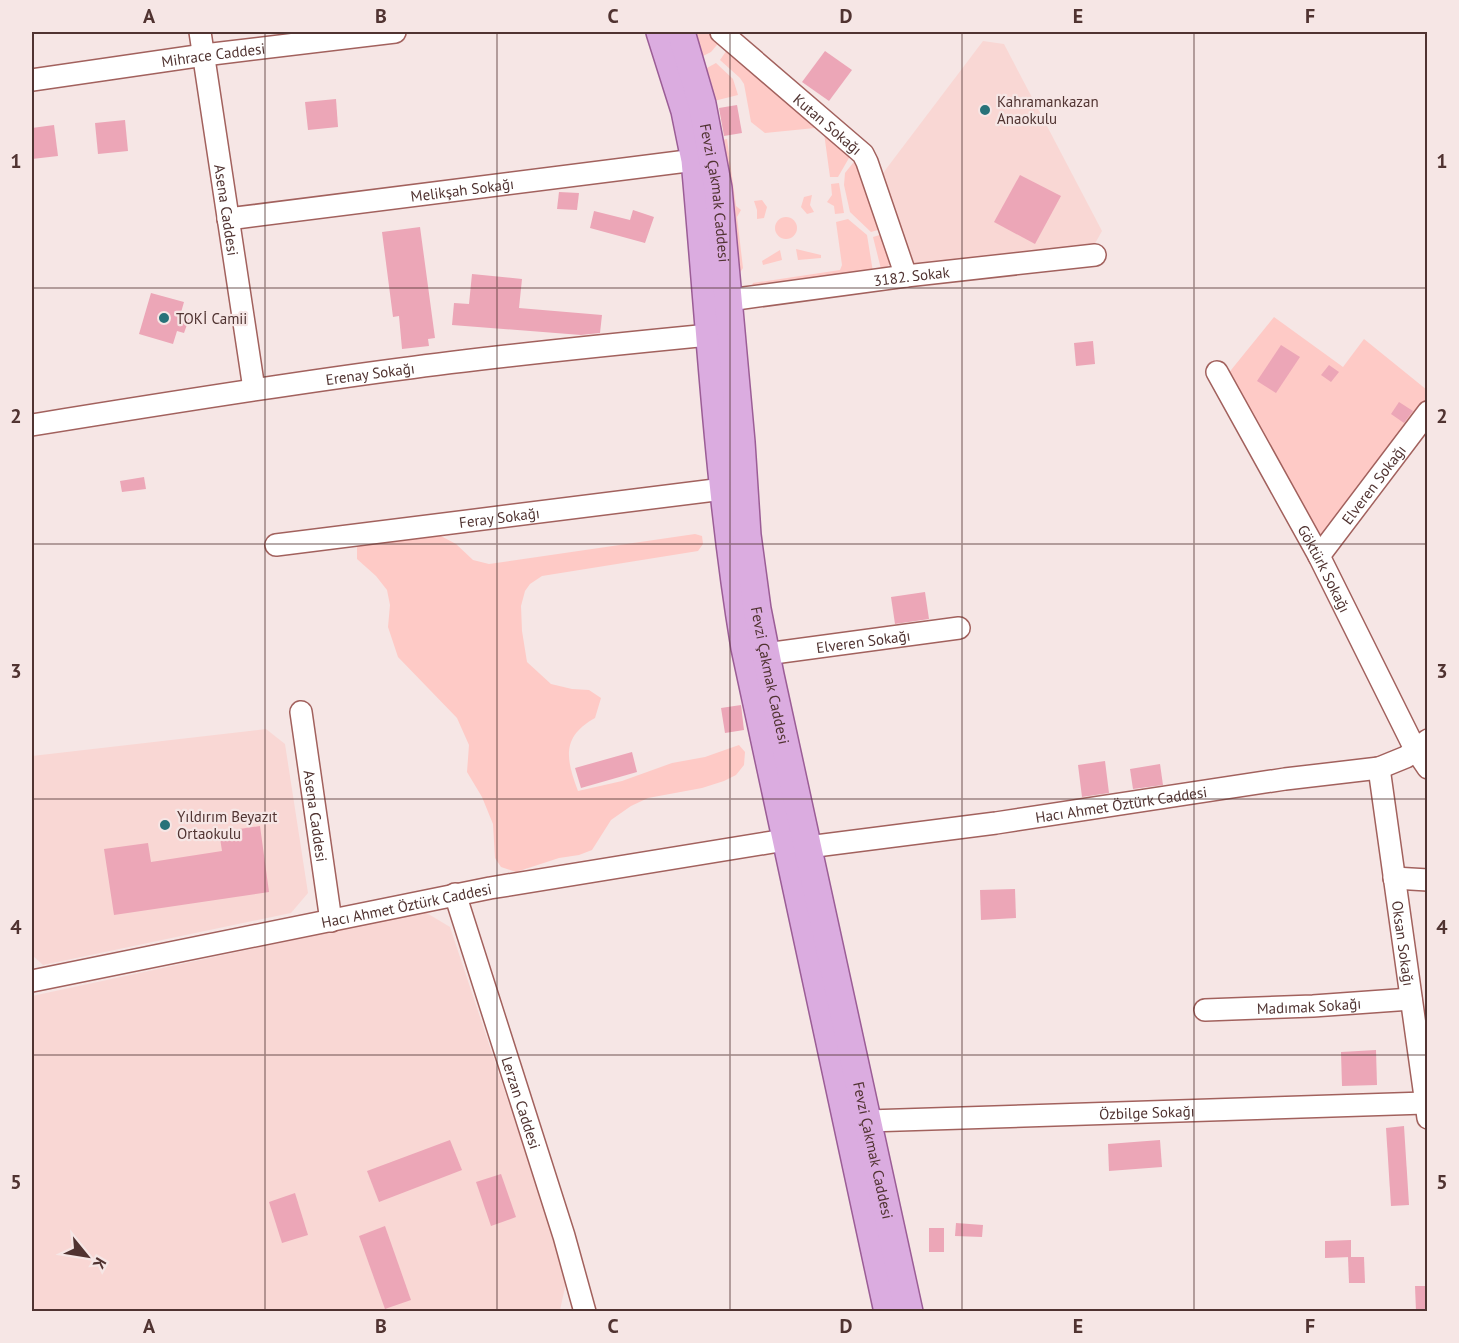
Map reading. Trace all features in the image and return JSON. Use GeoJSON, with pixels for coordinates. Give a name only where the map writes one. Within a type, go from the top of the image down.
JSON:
{"type":"FeatureCollection","features":[{"type":"Feature","properties":{"kind":"main road","name":"Fevzi Çakmak Caddesi"},"geometry":{"type":"LineString","coordinates":[[660,32],[685,111],[695,160],[723,489],[732,569],[745,648],[868,1121],[909,1311]]}},
{"type":"Feature","properties":{"kind":"main road","name":"Fevzi Çakmak Caddesi"},"geometry":{"type":"LineString","coordinates":[[681,32],[696,78],[710,138],[718,188],[747,535],[757,609],[797,843],[888,1311]]}},
{"type":"Feature","properties":{"kind":"street","name":"Asena Caddesi"},"geometry":{"type":"LineString","coordinates":[[200,32],[254,389]]}},
{"type":"Feature","properties":{"kind":"street","name":"Mihrace Caddesi"},"geometry":{"type":"LineString","coordinates":[[32,80],[204,55],[395,32]]}},
{"type":"Feature","properties":{"kind":"street","name":"Kutan Sokağı"},"geometry":{"type":"LineString","coordinates":[[721,32],[863,154],[906,276]]}},
{"type":"Feature","properties":{"kind":"street","name":"Melikşah Sokağı"},"geometry":{"type":"LineString","coordinates":[[228,219],[695,160]]}},
{"type":"Feature","properties":{"kind":"street","name":"3182. Sokak"},"geometry":{"type":"LineString","coordinates":[[729,300],[906,276],[1095,255]]}},
{"type":"Feature","properties":{"kind":"street","name":"Erenay Sokağı"},"geometry":{"type":"LineString","coordinates":[[32,424],[254,389],[511,355],[709,335]]}},
{"type":"Feature","properties":{"kind":"street","name":"Göktürk Sokağı"},"geometry":{"type":"LineString","coordinates":[[1217,372],[1421,744],[1428,768]]}},
{"type":"Feature","properties":{"kind":"street","name":"Elveren Sokağı"},"geometry":{"type":"LineString","coordinates":[[1319,556],[1428,412]]}},
{"type":"Feature","properties":{"kind":"street","name":"Feray Sokağı"},"geometry":{"type":"LineString","coordinates":[[276,544],[723,489]]}},
{"type":"Feature","properties":{"kind":"street","name":"Elveren Sokağı"},"geometry":{"type":"LineString","coordinates":[[766,654],[959,628]]}},
{"type":"Feature","properties":{"kind":"street","name":"Asena Caddesi"},"geometry":{"type":"LineString","coordinates":[[302,712],[331,921]]}},
{"type":"Feature","properties":{"kind":"street","name":"Hacı Ahmet Öztürk Caddesi"},"geometry":{"type":"LineString","coordinates":[[32,981],[455,894],[797,843],[996,823],[1286,779],[1379,768],[1406,757],[1421,744]]}},
{"type":"Feature","properties":{"kind":"street","name":"Oksan Sokağı"},"geometry":{"type":"LineString","coordinates":[[1379,768],[1426,1110]]}},
{"type":"Feature","properties":{"kind":"street"},"geometry":{"type":"LineString","coordinates":[[1394,878],[1428,880]]}},
{"type":"Feature","properties":{"kind":"street","name":"Lerzan Caddesi"},"geometry":{"type":"LineString","coordinates":[[455,894],[546,1179],[585,1311]]}},
{"type":"Feature","properties":{"kind":"street","name":"Madımak Sokağı"},"geometry":{"type":"LineString","coordinates":[[1205,1010],[1411,999]]}},
{"type":"Feature","properties":{"kind":"street","name":"Özbilge Sokağı"},"geometry":{"type":"LineString","coordinates":[[868,1121],[1426,1110]]}},
{"type":"Feature","properties":{"kind":"shaded area"},"geometry":{"type":"Polygon","coordinates":[[[694,32],[710,32],[721,40],[711,52],[701,57],[694,32]]]}},
{"type":"Feature","properties":{"kind":"shaded area","name":"Kahramankazan Anaokulu"},"geometry":{"type":"Polygon","coordinates":[[[983,41],[1004,44],[1102,231],[1093,247],[914,272],[880,177],[983,41]]]}},
{"type":"Feature","properties":{"kind":"shaded area"},"geometry":{"type":"Polygon","coordinates":[[[729,47],[853,151],[838,177],[830,177],[824,133],[815,128],[765,133],[751,122],[744,84],[720,60],[729,47]]]}},
{"type":"Feature","properties":{"kind":"shaded area"},"geometry":{"type":"Polygon","coordinates":[[[716,63],[733,79],[738,95],[714,101],[705,69],[716,63]]]}},
{"type":"Feature","properties":{"kind":"shaded area"},"geometry":{"type":"Polygon","coordinates":[[[727,139],[736,206],[741,210],[737,217],[743,268],[737,277],[721,140],[727,139]]]}},
{"type":"Feature","properties":{"kind":"shaded area"},"geometry":{"type":"Polygon","coordinates":[[[857,158],[881,229],[871,232],[850,212],[844,185],[845,173],[857,158]]]}},
{"type":"Feature","properties":{"kind":"shaded area"},"geometry":{"type":"Polygon","coordinates":[[[839,183],[844,213],[835,214],[834,206],[827,202],[832,195],[831,184],[839,183]]]}},
{"type":"Feature","properties":{"kind":"shaded area"},"geometry":{"type":"Polygon","coordinates":[[[812,195],[810,205],[814,212],[807,214],[801,207],[804,197],[812,195]]]}},
{"type":"Feature","properties":{"kind":"shaded area"},"geometry":{"type":"Polygon","coordinates":[[[762,200],[767,207],[764,218],[757,219],[754,201],[762,200]]]}},
{"type":"Feature","properties":{"kind":"shaded area"},"geometry":{"type":"Polygon","coordinates":[[[786,217],[794,220],[797,228],[794,236],[786,239],[778,236],[775,228],[778,220],[786,217]]]}},
{"type":"Feature","properties":{"kind":"shaded area"},"geometry":{"type":"Polygon","coordinates":[[[848,219],[867,235],[873,272],[750,290],[753,283],[840,270],[842,265],[836,222],[848,219]]]}},
{"type":"Feature","properties":{"kind":"shaded area"},"geometry":{"type":"Polygon","coordinates":[[[883,234],[892,260],[888,266],[881,269],[873,237],[883,234]]]}},
{"type":"Feature","properties":{"kind":"shaded area"},"geometry":{"type":"Polygon","coordinates":[[[796,249],[821,255],[821,258],[798,260],[796,249]]]}},
{"type":"Feature","properties":{"kind":"shaded area"},"geometry":{"type":"Polygon","coordinates":[[[780,250],[782,260],[763,265],[762,261],[780,250]]]}},
{"type":"Feature","properties":{"kind":"shaded area"},"geometry":{"type":"Polygon","coordinates":[[[1274,317],[1343,367],[1364,339],[1427,390],[1427,401],[1327,536],[1310,533],[1227,375],[1274,317]]]}},
{"type":"Feature","properties":{"kind":"shaded area"},"geometry":{"type":"Polygon","coordinates":[[[695,534],[702,536],[703,544],[698,551],[542,576],[530,584],[525,591],[521,606],[527,662],[551,684],[589,690],[601,698],[595,718],[576,733],[569,750],[571,769],[578,791],[622,781],[672,763],[705,757],[739,745],[745,752],[744,765],[736,775],[724,781],[702,788],[648,798],[631,806],[611,820],[592,850],[516,872],[501,867],[495,858],[493,824],[482,797],[467,772],[469,745],[457,718],[398,657],[388,627],[390,605],[387,590],[376,576],[357,559],[357,546],[366,540],[439,535],[456,544],[473,560],[489,564],[695,534]]]}},
{"type":"Feature","properties":{"kind":"shaded area","name":"Yıldırım Beyazıt Ortaokulu"},"geometry":{"type":"Polygon","coordinates":[[[266,729],[285,744],[308,893],[291,913],[43,965],[32,955],[32,756],[266,729]]]}},
{"type":"Feature","properties":{"kind":"shaded area"},"geometry":{"type":"Polygon","coordinates":[[[425,912],[450,927],[567,1278],[560,1310],[32,1311],[32,996],[425,912]]]}},
{"type":"Feature","properties":{"kind":"building"},"geometry":{"type":"Polygon","coordinates":[[[825,51],[852,70],[829,101],[802,82],[825,51]]]}},
{"type":"Feature","properties":{"kind":"building"},"geometry":{"type":"Polygon","coordinates":[[[336,99],[338,127],[308,130],[305,102],[336,99]]]}},
{"type":"Feature","properties":{"kind":"building"},"geometry":{"type":"Polygon","coordinates":[[[737,105],[742,133],[724,136],[719,108],[737,105]]]}},
{"type":"Feature","properties":{"kind":"building"},"geometry":{"type":"Polygon","coordinates":[[[125,120],[128,151],[98,154],[95,123],[125,120]]]}},
{"type":"Feature","properties":{"kind":"building"},"geometry":{"type":"Polygon","coordinates":[[[54,125],[58,156],[32,159],[32,128],[54,125]]]}},
{"type":"Feature","properties":{"kind":"building"},"geometry":{"type":"Polygon","coordinates":[[[1020,175],[1061,196],[1035,244],[994,222],[1020,175]]]}},
{"type":"Feature","properties":{"kind":"building"},"geometry":{"type":"Polygon","coordinates":[[[559,192],[579,193],[577,210],[557,209],[559,192]]]}},
{"type":"Feature","properties":{"kind":"building"},"geometry":{"type":"Polygon","coordinates":[[[633,210],[654,217],[645,243],[590,228],[594,211],[630,220],[633,210]]]}},
{"type":"Feature","properties":{"kind":"building"},"geometry":{"type":"Polygon","coordinates":[[[420,227],[435,338],[428,339],[429,346],[402,349],[399,316],[393,317],[382,232],[420,227]]]}},
{"type":"Feature","properties":{"kind":"building"},"geometry":{"type":"Polygon","coordinates":[[[472,274],[522,279],[519,308],[602,315],[600,333],[581,335],[452,325],[454,303],[469,304],[472,274]]]}},
{"type":"Feature","properties":{"kind":"building","name":"TOKİ Camii"},"geometry":{"type":"Polygon","coordinates":[[[151,293],[184,302],[180,316],[189,319],[184,333],[177,331],[173,344],[139,334],[151,293]]]}},
{"type":"Feature","properties":{"kind":"building"},"geometry":{"type":"Polygon","coordinates":[[[1093,341],[1095,364],[1076,366],[1074,343],[1093,341]]]}},
{"type":"Feature","properties":{"kind":"building"},"geometry":{"type":"Polygon","coordinates":[[[1281,345],[1300,357],[1276,393],[1257,381],[1281,345]]]}},
{"type":"Feature","properties":{"kind":"building"},"geometry":{"type":"Polygon","coordinates":[[[1329,365],[1339,372],[1331,382],[1321,375],[1329,365]]]}},
{"type":"Feature","properties":{"kind":"building"},"geometry":{"type":"Polygon","coordinates":[[[1399,402],[1413,411],[1404,423],[1391,414],[1399,402]]]}},
{"type":"Feature","properties":{"kind":"building"},"geometry":{"type":"Polygon","coordinates":[[[144,477],[146,489],[122,492],[120,481],[144,477]]]}},
{"type":"Feature","properties":{"kind":"building"},"geometry":{"type":"Polygon","coordinates":[[[925,592],[929,619],[895,624],[891,597],[925,592]]]}},
{"type":"Feature","properties":{"kind":"building"},"geometry":{"type":"Polygon","coordinates":[[[741,705],[744,730],[725,733],[721,708],[741,705]]]}},
{"type":"Feature","properties":{"kind":"building"},"geometry":{"type":"Polygon","coordinates":[[[632,752],[637,772],[581,788],[575,768],[632,752]]]}},
{"type":"Feature","properties":{"kind":"building"},"geometry":{"type":"Polygon","coordinates":[[[1105,761],[1109,793],[1082,797],[1078,765],[1105,761]]]}},
{"type":"Feature","properties":{"kind":"building"},"geometry":{"type":"Polygon","coordinates":[[[1160,764],[1163,785],[1133,789],[1130,769],[1160,764]]]}},
{"type":"Feature","properties":{"kind":"building"},"geometry":{"type":"Polygon","coordinates":[[[260,826],[269,892],[114,915],[104,849],[148,843],[151,862],[222,851],[219,832],[260,826]]]}},
{"type":"Feature","properties":{"kind":"building"},"geometry":{"type":"Polygon","coordinates":[[[1015,889],[1016,918],[981,920],[980,890],[1015,889]]]}},
{"type":"Feature","properties":{"kind":"building"},"geometry":{"type":"Polygon","coordinates":[[[1376,1050],[1377,1085],[1342,1086],[1341,1052],[1376,1050]]]}},
{"type":"Feature","properties":{"kind":"building"},"geometry":{"type":"Polygon","coordinates":[[[1404,1126],[1409,1205],[1391,1206],[1386,1128],[1404,1126]]]}},
{"type":"Feature","properties":{"kind":"building"},"geometry":{"type":"Polygon","coordinates":[[[450,1140],[462,1170],[379,1202],[367,1171],[450,1140]]]}},
{"type":"Feature","properties":{"kind":"building"},"geometry":{"type":"Polygon","coordinates":[[[1160,1140],[1162,1167],[1109,1171],[1108,1144],[1160,1140]]]}},
{"type":"Feature","properties":{"kind":"building"},"geometry":{"type":"Polygon","coordinates":[[[501,1174],[516,1217],[491,1226],[476,1182],[501,1174]]]}},
{"type":"Feature","properties":{"kind":"building"},"geometry":{"type":"Polygon","coordinates":[[[295,1193],[308,1235],[282,1243],[269,1202],[295,1193]]]}},
{"type":"Feature","properties":{"kind":"building"},"geometry":{"type":"Polygon","coordinates":[[[956,1223],[983,1225],[982,1237],[955,1236],[956,1223]]]}},
{"type":"Feature","properties":{"kind":"building"},"geometry":{"type":"Polygon","coordinates":[[[385,1226],[411,1300],[385,1309],[359,1236],[385,1226]]]}},
{"type":"Feature","properties":{"kind":"building"},"geometry":{"type":"Polygon","coordinates":[[[929,1228],[944,1228],[944,1252],[929,1252],[929,1228]]]}},
{"type":"Feature","properties":{"kind":"building"},"geometry":{"type":"Polygon","coordinates":[[[1351,1240],[1351,1257],[1325,1258],[1325,1241],[1351,1240]]]}},
{"type":"Feature","properties":{"kind":"building"},"geometry":{"type":"Polygon","coordinates":[[[1348,1257],[1364,1257],[1365,1283],[1349,1283],[1348,1257]]]}},
{"type":"Feature","properties":{"kind":"building"},"geometry":{"type":"Polygon","coordinates":[[[1415,1286],[1428,1286],[1428,1311],[1416,1311],[1415,1286]]]}},
{"type":"Feature","properties":{"kind":"place","name":"Kahramankazan Anaokulu"},"geometry":{"type":"Point","coordinates":[985,110]}},
{"type":"Feature","properties":{"kind":"place","name":"TOKİ Camii"},"geometry":{"type":"Point","coordinates":[164,318]}},
{"type":"Feature","properties":{"kind":"place","name":"Yıldırım Beyazıt Ortaokulu"},"geometry":{"type":"Point","coordinates":[165,825]}}]}
